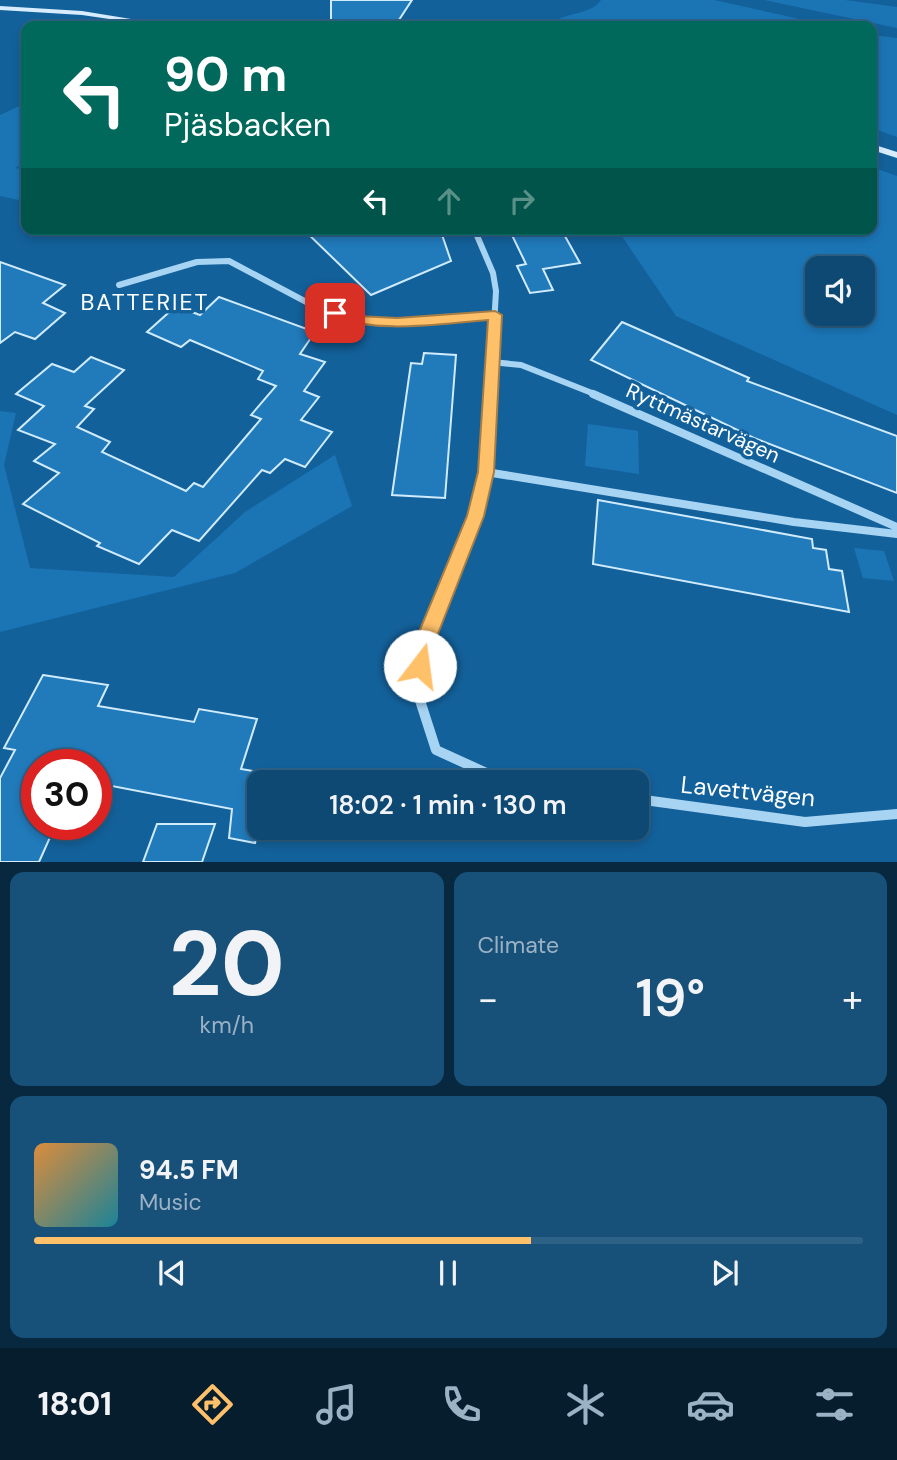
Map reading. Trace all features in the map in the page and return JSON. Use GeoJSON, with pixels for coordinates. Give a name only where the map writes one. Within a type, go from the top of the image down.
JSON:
{"type":"FeatureCollection","features":[{"type":"Feature","properties":{"kind":"street"},"geometry":{"type":"LineString","coordinates":[[0,8],[82,13],[136,21]]}},
{"type":"Feature","properties":{"kind":"street"},"geometry":{"type":"LineString","coordinates":[[877,149],[897,155]]}},
{"type":"Feature","properties":{"kind":"street"},"geometry":{"type":"LineString","coordinates":[[477,235],[494,273],[496,291],[486,472],[475,516],[424,644],[416,688],[436,750],[480,770]]}},
{"type":"Feature","properties":{"kind":"street"},"geometry":{"type":"LineString","coordinates":[[118,285],[197,262],[229,261],[312,304],[357,321],[397,322],[495,315]]}},
{"type":"Feature","properties":{"kind":"street","name":"Ryttmästarvägen"},"geometry":{"type":"LineString","coordinates":[[492,362],[521,365],[573,385],[897,527]]}},
{"type":"Feature","properties":{"kind":"street"},"geometry":{"type":"LineString","coordinates":[[486,472],[793,522],[897,534]]}},
{"type":"Feature","properties":{"kind":"street","name":"Lavettvägen"},"geometry":{"type":"LineString","coordinates":[[649,801],[805,822],[897,814]]}},
{"type":"Feature","properties":{"kind":"shaded area"},"geometry":{"type":"Polygon","coordinates":[[[601,0],[714,0],[808,21],[554,21],[596,5],[601,0]]]}},
{"type":"Feature","properties":{"kind":"shaded area"},"geometry":{"type":"Polygon","coordinates":[[[764,0],[845,0],[897,7],[897,28],[877,24],[877,21],[864,21],[764,0]]]}},
{"type":"Feature","properties":{"kind":"shaded area"},"geometry":{"type":"Polygon","coordinates":[[[877,36],[897,38],[897,137],[877,130],[877,36]]]}},
{"type":"Feature","properties":{"kind":"shaded area"},"geometry":{"type":"Polygon","coordinates":[[[21,105],[21,165],[15,168],[21,169],[19,200],[0,196],[0,115],[21,105]]]}},
{"type":"Feature","properties":{"kind":"shaded area"},"geometry":{"type":"Polygon","coordinates":[[[877,169],[897,176],[897,415],[676,316],[621,235],[877,235],[877,169]]]}},
{"type":"Feature","properties":{"kind":"shaded area"},"geometry":{"type":"Polygon","coordinates":[[[0,411],[16,413],[4,465],[30,568],[174,577],[245,512],[335,455],[352,506],[235,573],[0,632],[0,411]]]}},
{"type":"Feature","properties":{"kind":"shaded area"},"geometry":{"type":"Polygon","coordinates":[[[588,424],[638,431],[639,474],[585,466],[588,424]]]}},
{"type":"Feature","properties":{"kind":"shaded area"},"geometry":{"type":"Polygon","coordinates":[[[854,548],[884,551],[894,581],[863,578],[854,548]]]}},
{"type":"Feature","properties":{"kind":"building"},"geometry":{"type":"Polygon","coordinates":[[[331,0],[412,0],[398,21],[331,21],[331,0]]]}},
{"type":"Feature","properties":{"kind":"building"},"geometry":{"type":"Polygon","coordinates":[[[309,235],[442,235],[451,261],[371,295],[309,235]]]}},
{"type":"Feature","properties":{"kind":"building"},"geometry":{"type":"Polygon","coordinates":[[[512,235],[564,235],[580,263],[543,269],[553,290],[530,293],[517,266],[526,264],[512,235]]]}},
{"type":"Feature","properties":{"kind":"building"},"geometry":{"type":"Polygon","coordinates":[[[0,262],[65,285],[43,303],[65,313],[35,339],[15,332],[0,343],[0,262]]]}},
{"type":"Feature","properties":{"kind":"building"},"geometry":{"type":"Polygon","coordinates":[[[219,297],[315,332],[300,354],[325,362],[304,391],[319,397],[301,420],[332,432],[305,467],[285,459],[270,473],[262,470],[199,541],[172,530],[139,564],[97,546],[100,543],[23,504],[59,473],[34,461],[55,444],[18,430],[44,406],[16,394],[52,364],[74,372],[91,357],[124,370],[85,406],[94,409],[77,427],[110,442],[102,452],[186,491],[194,483],[203,487],[261,419],[251,415],[276,386],[258,379],[263,371],[190,340],[181,347],[147,332],[176,306],[200,315],[219,297]]]}},
{"type":"Feature","properties":{"kind":"building"},"geometry":{"type":"Polygon","coordinates":[[[622,322],[749,378],[747,381],[897,436],[897,493],[754,438],[591,360],[622,322]]]}},
{"type":"Feature","properties":{"kind":"building"},"geometry":{"type":"Polygon","coordinates":[[[424,353],[456,355],[445,498],[392,495],[411,363],[422,364],[424,353]]]}},
{"type":"Feature","properties":{"kind":"building"},"geometry":{"type":"Polygon","coordinates":[[[598,500],[812,539],[813,548],[826,550],[829,569],[842,571],[849,612],[593,564],[598,500]]]}},
{"type":"Feature","properties":{"kind":"building"},"geometry":{"type":"Polygon","coordinates":[[[43,675],[108,685],[98,706],[194,722],[199,709],[257,719],[241,769],[247,770],[247,840],[256,840],[255,843],[229,838],[232,809],[112,786],[112,749],[21,749],[21,840],[49,840],[39,862],[0,862],[0,778],[15,750],[4,748],[43,675]]]}},
{"type":"Feature","properties":{"kind":"building"},"geometry":{"type":"Polygon","coordinates":[[[157,824],[215,824],[202,862],[143,862],[157,824]]]}},
{"type":"Feature","properties":{"kind":"district","name":"BATTERIET"},"geometry":{"type":"Point","coordinates":[145,302]}},
{"type":"Feature","properties":{"kind":"route"},"geometry":{"type":"LineString","coordinates":[[335,313],[357,321],[397,322],[495,315],[486,472],[475,516],[424,644],[420,666]]}}]}
